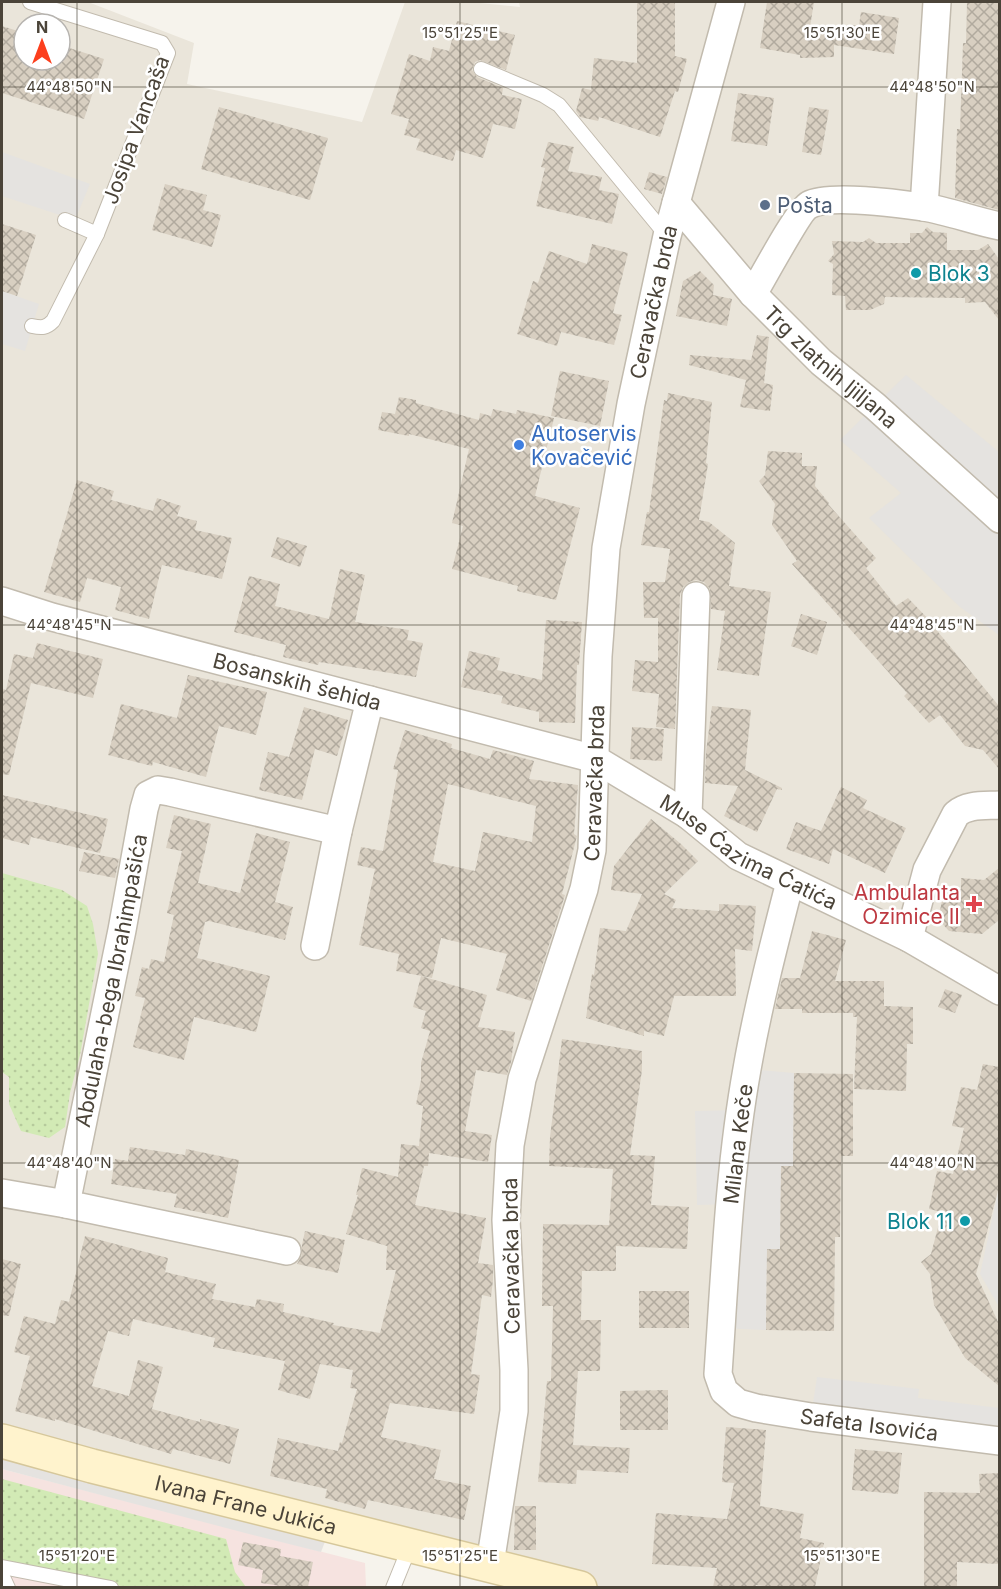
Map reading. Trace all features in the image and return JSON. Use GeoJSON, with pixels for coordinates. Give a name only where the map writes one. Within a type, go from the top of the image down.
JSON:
{"type":"FeatureCollection","features":[{"type":"Feature","properties":{"kind":"street","name":"Ceravačka brda"},"geometry":{"type":"LineString","coordinates":[[490,1564],[514,1411],[506,1220],[510,1145],[522,1079],[584,889],[592,850],[598,656],[606,548],[631,404],[667,236],[731,2]]}},
{"type":"Feature","properties":{"kind":"street"},"geometry":{"type":"LineString","coordinates":[[924,207],[937,2]]}},
{"type":"Feature","properties":{"kind":"street"},"geometry":{"type":"LineString","coordinates":[[753,294],[808,205],[822,201],[840,200],[924,207],[999,225]]}},
{"type":"Feature","properties":{"kind":"street","name":"Trg zlatnih ljiljana"},"geometry":{"type":"LineString","coordinates":[[676,203],[753,294],[821,362],[875,406],[999,519]]}},
{"type":"Feature","properties":{"kind":"street"},"geometry":{"type":"LineString","coordinates":[[688,815],[696,596]]}},
{"type":"Feature","properties":{"kind":"street","name":"Bosanskih šehida"},"geometry":{"type":"LineString","coordinates":[[2,601],[52,617],[595,759]]}},
{"type":"Feature","properties":{"kind":"street"},"geometry":{"type":"LineString","coordinates":[[315,946],[338,831],[370,700]]}},
{"type":"Feature","properties":{"kind":"street","name":"Muse Ćazima Ćatića"},"geometry":{"type":"LineString","coordinates":[[595,759],[688,815],[738,856],[909,938],[999,990]]}},
{"type":"Feature","properties":{"kind":"street","name":"Abdulaha-bega Ibrahimpašića"},"geometry":{"type":"LineString","coordinates":[[66,1204],[148,795],[158,790],[170,792],[338,831]]}},
{"type":"Feature","properties":{"kind":"street"},"geometry":{"type":"LineString","coordinates":[[909,938],[927,870],[956,814],[963,808],[973,806],[999,806]]}},
{"type":"Feature","properties":{"kind":"street","name":"Milana Keče"},"geometry":{"type":"LineString","coordinates":[[738,1403],[724,1391],[717,1374],[730,1204],[747,1069],[765,978],[790,882]]}},
{"type":"Feature","properties":{"kind":"street"},"geometry":{"type":"LineString","coordinates":[[2,1192],[287,1251]]}},
{"type":"Feature","properties":{"kind":"street","name":"Safeta Isovića"},"geometry":{"type":"LineString","coordinates":[[738,1403],[811,1417],[999,1441]]}},
{"type":"Feature","properties":{"kind":"street","name":"Ivana Frane Jukića"},"geometry":{"type":"LineString","coordinates":[[2,1441],[92,1466],[580,1587]]}},
{"type":"Feature","properties":{"kind":"lane","name":"Josipa Vancaša"},"geometry":{"type":"LineString","coordinates":[[30,2],[162,43],[168,53],[97,234],[53,321],[48,327],[32,326]]}},
{"type":"Feature","properties":{"kind":"lane"},"geometry":{"type":"LineString","coordinates":[[481,69],[543,94],[559,105],[667,236]]}},
{"type":"Feature","properties":{"kind":"lane"},"geometry":{"type":"LineString","coordinates":[[65,220],[97,234]]}},
{"type":"Feature","properties":{"kind":"lane"},"geometry":{"type":"LineString","coordinates":[[393,1587],[410,1546]]}},
{"type":"Feature","properties":{"kind":"lane"},"geometry":{"type":"LineString","coordinates":[[2,1567],[111,1587]]}},
{"type":"Feature","properties":{"kind":"lane"},"geometry":{"type":"LineString","coordinates":[[2,1575],[8,1587]]}},
{"type":"Feature","properties":{"kind":"shaded area"},"geometry":{"type":"Polygon","coordinates":[[[2,2],[88,2],[194,43],[187,84],[362,122],[405,2],[470,2],[520,7],[519,2],[999,2],[999,1587],[518,1587],[2,1459],[2,2]]]}},
{"type":"Feature","properties":{"kind":"shaded area"},"geometry":{"type":"Polygon","coordinates":[[[2,152],[90,184],[75,220],[2,196],[2,152]]]}},
{"type":"Feature","properties":{"kind":"shaded area"},"geometry":{"type":"Polygon","coordinates":[[[2,291],[39,304],[25,351],[2,344],[2,291]]]}},
{"type":"Feature","properties":{"kind":"shaded area"},"geometry":{"type":"Polygon","coordinates":[[[906,375],[999,452],[999,635],[960,607],[869,518],[901,493],[840,440],[906,375]]]}},
{"type":"Feature","properties":{"kind":"shaded area"},"geometry":{"type":"Polygon","coordinates":[[[747,1069],[794,1073],[793,1166],[781,1166],[780,1249],[767,1250],[766,1330],[721,1328],[730,1204],[697,1205],[695,1111],[740,1110],[747,1069]]]}},
{"type":"Feature","properties":{"kind":"shaded area"},"geometry":{"type":"Polygon","coordinates":[[[999,1187],[999,1307],[980,1274],[999,1187]]]}},
{"type":"Feature","properties":{"kind":"shaded area"},"geometry":{"type":"Polygon","coordinates":[[[817,1377],[919,1389],[918,1398],[999,1408],[999,1441],[811,1417],[817,1377]]]}},
{"type":"Feature","properties":{"kind":"shaded area"},"geometry":{"type":"Polygon","coordinates":[[[2,1456],[326,1539],[321,1552],[249,1534],[2,1469],[2,1456]]]}},
{"type":"Feature","properties":{"kind":"shaded area"},"geometry":{"type":"Polygon","coordinates":[[[2,1469],[365,1563],[366,1587],[2,1587],[2,1469]]]}},
{"type":"Feature","properties":{"kind":"green space"},"geometry":{"type":"Polygon","coordinates":[[[2,873],[62,890],[87,906],[93,924],[98,954],[80,1055],[70,1093],[65,1127],[49,1138],[21,1131],[9,1104],[9,1077],[2,1072],[2,873]]]}},
{"type":"Feature","properties":{"kind":"green space"},"geometry":{"type":"Polygon","coordinates":[[[2,1479],[226,1539],[235,1572],[246,1587],[126,1587],[2,1563],[2,1479]]]}},
{"type":"Feature","properties":{"kind":"building"},"geometry":{"type":"Polygon","coordinates":[[[637,2],[675,2],[675,56],[687,59],[678,92],[675,91],[660,137],[599,117],[598,121],[580,117],[576,111],[582,88],[591,90],[594,58],[637,63],[637,2]]]}},
{"type":"Feature","properties":{"kind":"building"},"geometry":{"type":"Polygon","coordinates":[[[767,2],[814,2],[810,27],[859,25],[861,12],[899,18],[894,54],[834,45],[834,57],[800,58],[800,55],[760,48],[767,2]]]}},
{"type":"Feature","properties":{"kind":"building"},"geometry":{"type":"Polygon","coordinates":[[[967,2],[999,2],[999,210],[955,198],[957,129],[960,129],[967,2]]]}},
{"type":"Feature","properties":{"kind":"building"},"geometry":{"type":"Polygon","coordinates":[[[457,21],[515,35],[506,70],[480,60],[475,62],[472,70],[477,77],[503,88],[502,95],[522,99],[515,129],[493,124],[483,158],[456,150],[453,161],[416,150],[420,139],[404,135],[409,119],[391,114],[409,54],[430,61],[433,47],[449,51],[457,21]]]}},
{"type":"Feature","properties":{"kind":"building"},"geometry":{"type":"Polygon","coordinates":[[[2,26],[12,29],[12,72],[72,72],[72,49],[104,59],[84,119],[2,93],[2,26]]]}},
{"type":"Feature","properties":{"kind":"building"},"geometry":{"type":"Polygon","coordinates":[[[738,93],[774,98],[767,146],[731,141],[738,93]]]}},
{"type":"Feature","properties":{"kind":"building"},"geometry":{"type":"Polygon","coordinates":[[[219,107],[328,138],[310,200],[201,169],[219,107]]]}},
{"type":"Feature","properties":{"kind":"building"},"geometry":{"type":"Polygon","coordinates":[[[809,107],[829,110],[821,155],[802,152],[809,107]]]}},
{"type":"Feature","properties":{"kind":"building"},"geometry":{"type":"Polygon","coordinates":[[[548,142],[574,147],[568,171],[602,177],[599,190],[619,194],[612,224],[536,206],[545,168],[541,167],[548,142]]]}},
{"type":"Feature","properties":{"kind":"building"},"geometry":{"type":"Polygon","coordinates":[[[649,172],[667,177],[662,194],[644,189],[649,172]]]}},
{"type":"Feature","properties":{"kind":"building"},"geometry":{"type":"Polygon","coordinates":[[[165,184],[207,195],[203,210],[221,215],[212,247],[152,230],[165,184]]]}},
{"type":"Feature","properties":{"kind":"building"},"geometry":{"type":"Polygon","coordinates":[[[2,224],[36,235],[17,296],[2,291],[2,224]]]}},
{"type":"Feature","properties":{"kind":"building","name":"Blok 3"},"geometry":{"type":"Polygon","coordinates":[[[927,227],[933,232],[947,233],[947,250],[978,250],[988,244],[999,259],[999,320],[985,302],[965,303],[965,298],[885,297],[884,304],[870,310],[846,310],[845,296],[832,295],[833,264],[828,261],[834,254],[832,241],[863,242],[869,238],[876,243],[910,243],[910,233],[922,233],[927,227]]]}},
{"type":"Feature","properties":{"kind":"building"},"geometry":{"type":"Polygon","coordinates":[[[592,244],[628,253],[613,313],[622,315],[614,345],[561,332],[557,346],[517,334],[533,281],[538,283],[549,251],[587,264],[592,244]]]}},
{"type":"Feature","properties":{"kind":"building"},"geometry":{"type":"Polygon","coordinates":[[[700,271],[714,285],[713,295],[732,299],[727,326],[676,316],[683,281],[700,271]]]}},
{"type":"Feature","properties":{"kind":"building"},"geometry":{"type":"Polygon","coordinates":[[[757,335],[769,337],[764,383],[773,385],[770,411],[740,407],[746,380],[689,365],[690,355],[751,360],[757,335]]]}},
{"type":"Feature","properties":{"kind":"building"},"geometry":{"type":"Polygon","coordinates":[[[560,371],[609,381],[600,426],[551,416],[560,371]]]}},
{"type":"Feature","properties":{"kind":"building"},"geometry":{"type":"Polygon","coordinates":[[[668,393],[712,402],[706,463],[708,464],[699,520],[709,522],[735,543],[729,586],[771,592],[759,676],[717,670],[725,611],[711,609],[710,589],[704,582],[696,580],[683,587],[680,595],[675,729],[656,727],[659,694],[632,691],[635,660],[658,662],[658,618],[644,618],[643,582],[665,582],[670,549],[641,545],[647,512],[649,512],[664,400],[667,401],[668,393]]]}},
{"type":"Feature","properties":{"kind":"building"},"geometry":{"type":"Polygon","coordinates":[[[399,397],[416,400],[416,403],[479,420],[480,413],[491,416],[493,409],[516,414],[517,410],[554,418],[535,496],[580,508],[556,600],[517,591],[518,586],[452,569],[463,526],[452,523],[469,449],[409,434],[409,436],[378,430],[382,412],[395,414],[399,397]]]}},
{"type":"Feature","properties":{"kind":"building"},"geometry":{"type":"Polygon","coordinates":[[[768,451],[802,453],[802,466],[817,466],[815,486],[876,558],[866,568],[896,606],[908,598],[935,626],[999,706],[999,769],[983,750],[965,746],[940,715],[929,723],[904,696],[907,693],[792,564],[797,561],[772,525],[775,504],[759,481],[765,475],[768,451]]]}},
{"type":"Feature","properties":{"kind":"building"},"geometry":{"type":"Polygon","coordinates":[[[77,480],[114,491],[111,500],[153,511],[157,498],[181,506],[177,516],[197,521],[195,530],[232,538],[222,579],[162,565],[149,619],[115,610],[121,587],[87,578],[80,602],[44,592],[77,480]]]}},
{"type":"Feature","properties":{"kind":"building"},"geometry":{"type":"Polygon","coordinates":[[[277,537],[307,546],[300,567],[271,557],[277,537]]]}},
{"type":"Feature","properties":{"kind":"building"},"geometry":{"type":"Polygon","coordinates":[[[340,569],[365,575],[355,622],[409,630],[407,640],[423,643],[416,677],[319,662],[318,665],[283,657],[286,645],[234,632],[249,576],[280,584],[275,606],[329,619],[340,569]]]}},
{"type":"Feature","properties":{"kind":"building"},"geometry":{"type":"Polygon","coordinates":[[[801,614],[827,622],[817,655],[791,646],[801,614]]]}},
{"type":"Feature","properties":{"kind":"building"},"geometry":{"type":"Polygon","coordinates":[[[546,620],[582,622],[579,665],[577,665],[575,723],[539,722],[539,712],[501,703],[503,696],[461,687],[469,651],[500,658],[497,670],[542,680],[546,620]]]}},
{"type":"Feature","properties":{"kind":"building"},"geometry":{"type":"Polygon","coordinates":[[[37,643],[103,659],[93,698],[31,683],[9,775],[2,774],[2,689],[6,690],[14,654],[33,658],[37,643]]]}},
{"type":"Feature","properties":{"kind":"building"},"geometry":{"type":"Polygon","coordinates":[[[188,675],[267,692],[256,735],[219,726],[206,777],[153,762],[152,766],[108,755],[121,704],[177,718],[188,675]]]}},
{"type":"Feature","properties":{"kind":"building"},"geometry":{"type":"Polygon","coordinates":[[[712,706],[751,710],[745,770],[782,788],[782,790],[777,789],[757,832],[724,816],[738,786],[705,783],[706,752],[712,706]]]}},
{"type":"Feature","properties":{"kind":"building"},"geometry":{"type":"Polygon","coordinates":[[[304,707],[348,720],[337,756],[315,749],[302,800],[259,790],[268,752],[289,757],[304,707]]]}},
{"type":"Feature","properties":{"kind":"building"},"geometry":{"type":"Polygon","coordinates":[[[632,727],[664,729],[662,761],[630,759],[632,727]]]}},
{"type":"Feature","properties":{"kind":"building"},"geometry":{"type":"Polygon","coordinates":[[[405,730],[452,744],[451,748],[490,759],[493,750],[534,761],[529,779],[578,785],[574,834],[577,836],[562,894],[565,895],[531,1001],[496,990],[507,954],[441,938],[432,978],[396,971],[399,954],[359,945],[375,869],[357,865],[361,847],[383,851],[398,770],[393,769],[405,730]],[[448,784],[433,862],[475,871],[483,832],[532,842],[536,806],[448,784]]]}},
{"type":"Feature","properties":{"kind":"building"},"geometry":{"type":"Polygon","coordinates":[[[841,787],[867,800],[863,808],[906,828],[885,873],[833,849],[829,864],[786,849],[796,822],[821,831],[841,787]]]}},
{"type":"Feature","properties":{"kind":"building"},"geometry":{"type":"Polygon","coordinates":[[[2,795],[108,819],[100,853],[31,837],[29,845],[2,838],[2,795]]]}},
{"type":"Feature","properties":{"kind":"building"},"geometry":{"type":"Polygon","coordinates":[[[174,815],[211,824],[198,883],[240,893],[256,833],[290,842],[275,902],[293,907],[285,940],[209,921],[205,922],[197,958],[270,976],[256,1032],[194,1017],[184,1060],[133,1047],[145,998],[135,996],[142,967],[149,969],[151,959],[164,962],[174,915],[167,913],[182,851],[166,848],[174,815]]]}},
{"type":"Feature","properties":{"kind":"building"},"geometry":{"type":"Polygon","coordinates":[[[651,819],[698,861],[664,894],[676,900],[672,908],[719,911],[719,904],[756,906],[752,951],[735,949],[736,996],[674,996],[664,1036],[644,1031],[644,1036],[586,1018],[600,928],[626,931],[642,894],[611,890],[614,866],[651,819]]]}},
{"type":"Feature","properties":{"kind":"building"},"geometry":{"type":"Polygon","coordinates":[[[84,852],[119,859],[115,878],[79,871],[84,852]]]}},
{"type":"Feature","properties":{"kind":"building"},"geometry":{"type":"Polygon","coordinates":[[[999,868],[999,920],[982,934],[949,931],[938,919],[945,888],[961,889],[961,878],[984,880],[999,868]]]}},
{"type":"Feature","properties":{"kind":"building"},"geometry":{"type":"Polygon","coordinates":[[[812,931],[846,940],[835,981],[884,981],[884,1006],[913,1007],[913,1044],[907,1044],[906,1091],[854,1089],[857,1017],[853,1017],[853,1013],[802,1013],[802,1009],[775,1009],[782,978],[800,978],[812,931]]]}},
{"type":"Feature","properties":{"kind":"building"},"geometry":{"type":"Polygon","coordinates":[[[421,976],[487,995],[478,1027],[515,1032],[507,1075],[476,1070],[465,1131],[492,1135],[488,1162],[429,1153],[428,1166],[424,1166],[415,1205],[486,1218],[478,1263],[493,1265],[493,1280],[491,1297],[482,1295],[471,1374],[480,1375],[474,1414],[390,1403],[381,1437],[441,1450],[434,1479],[471,1486],[464,1520],[368,1500],[365,1509],[325,1498],[327,1489],[270,1476],[278,1438],[338,1451],[357,1389],[350,1388],[353,1370],[320,1364],[310,1399],[278,1390],[285,1361],[213,1347],[215,1338],[133,1319],[129,1336],[108,1331],[92,1386],[129,1396],[138,1360],[163,1367],[152,1409],[200,1422],[200,1419],[239,1429],[230,1464],[173,1449],[171,1454],[55,1419],[55,1421],[15,1411],[30,1356],[14,1352],[24,1316],[55,1324],[61,1300],[69,1302],[85,1236],[168,1258],[165,1272],[216,1284],[212,1299],[255,1307],[257,1299],[284,1304],[283,1312],[334,1323],[333,1325],[380,1333],[396,1270],[386,1270],[387,1246],[346,1234],[358,1195],[356,1195],[362,1168],[398,1177],[401,1144],[419,1146],[423,1106],[416,1104],[421,1080],[421,1063],[430,1031],[421,1028],[426,1011],[413,1007],[421,976]]]}},
{"type":"Feature","properties":{"kind":"building"},"geometry":{"type":"Polygon","coordinates":[[[945,989],[962,995],[955,1013],[938,1007],[945,989]]]}},
{"type":"Feature","properties":{"kind":"building"},"geometry":{"type":"Polygon","coordinates":[[[562,1039],[642,1051],[642,1070],[630,1155],[655,1156],[651,1205],[689,1207],[687,1249],[616,1246],[616,1271],[582,1271],[581,1320],[601,1320],[600,1371],[578,1371],[573,1445],[630,1448],[628,1473],[577,1470],[576,1484],[538,1482],[547,1381],[551,1381],[553,1306],[542,1306],[543,1224],[609,1225],[613,1169],[549,1166],[550,1137],[562,1039]]]}},
{"type":"Feature","properties":{"kind":"building","name":"Blok 11"},"geometry":{"type":"Polygon","coordinates":[[[983,1064],[999,1067],[999,1187],[976,1274],[999,1324],[999,1386],[965,1358],[934,1305],[930,1274],[921,1262],[931,1254],[942,1212],[929,1209],[937,1171],[953,1174],[964,1128],[952,1126],[961,1087],[977,1090],[983,1064]]]}},
{"type":"Feature","properties":{"kind":"building"},"geometry":{"type":"Polygon","coordinates":[[[794,1073],[853,1074],[853,1156],[841,1156],[840,1237],[835,1237],[834,1331],[766,1330],[767,1249],[780,1249],[781,1166],[793,1166],[794,1073]]]}},
{"type":"Feature","properties":{"kind":"building"},"geometry":{"type":"Polygon","coordinates":[[[130,1147],[185,1155],[186,1149],[239,1160],[228,1218],[174,1207],[177,1194],[111,1184],[115,1159],[128,1161],[130,1147]]]}},
{"type":"Feature","properties":{"kind":"building"},"geometry":{"type":"Polygon","coordinates":[[[305,1231],[345,1240],[338,1273],[297,1264],[302,1255],[305,1231]]]}},
{"type":"Feature","properties":{"kind":"building"},"geometry":{"type":"Polygon","coordinates":[[[2,1259],[21,1264],[9,1316],[2,1315],[2,1259]]]}},
{"type":"Feature","properties":{"kind":"building"},"geometry":{"type":"Polygon","coordinates":[[[639,1291],[689,1291],[689,1328],[639,1328],[639,1291]]]}},
{"type":"Feature","properties":{"kind":"building"},"geometry":{"type":"Polygon","coordinates":[[[668,1390],[668,1430],[620,1430],[620,1391],[668,1390]]]}},
{"type":"Feature","properties":{"kind":"building"},"geometry":{"type":"Polygon","coordinates":[[[726,1427],[766,1430],[760,1506],[804,1514],[800,1538],[824,1543],[815,1587],[756,1585],[756,1587],[713,1587],[717,1568],[652,1564],[656,1513],[727,1519],[734,1483],[722,1482],[726,1427]]]}},
{"type":"Feature","properties":{"kind":"building"},"geometry":{"type":"Polygon","coordinates":[[[855,1449],[902,1453],[898,1494],[852,1490],[855,1449]]]}},
{"type":"Feature","properties":{"kind":"building"},"geometry":{"type":"Polygon","coordinates":[[[999,1473],[999,1564],[957,1562],[957,1587],[924,1587],[924,1492],[980,1493],[979,1474],[999,1473]]]}},
{"type":"Feature","properties":{"kind":"building"},"geometry":{"type":"Polygon","coordinates":[[[515,1506],[536,1506],[536,1550],[514,1550],[515,1506]]]}},
{"type":"Feature","properties":{"kind":"building"},"geometry":{"type":"Polygon","coordinates":[[[243,1542],[281,1549],[280,1556],[313,1562],[308,1587],[261,1583],[263,1570],[238,1565],[243,1542]]]}},
{"type":"Feature","properties":{"kind":"place","name":"Pošta"},"geometry":{"type":"Point","coordinates":[765,205]}},
{"type":"Feature","properties":{"kind":"place","name":"Blok 3"},"geometry":{"type":"Point","coordinates":[916,273]}},
{"type":"Feature","properties":{"kind":"place","name":"Autoservis Kovačević"},"geometry":{"type":"Point","coordinates":[519,445]}},
{"type":"Feature","properties":{"kind":"place","name":"Ambulanta Ozimice II"},"geometry":{"type":"Point","coordinates":[974,904]}},
{"type":"Feature","properties":{"kind":"place","name":"Blok 11"},"geometry":{"type":"Point","coordinates":[965,1221]}}]}
